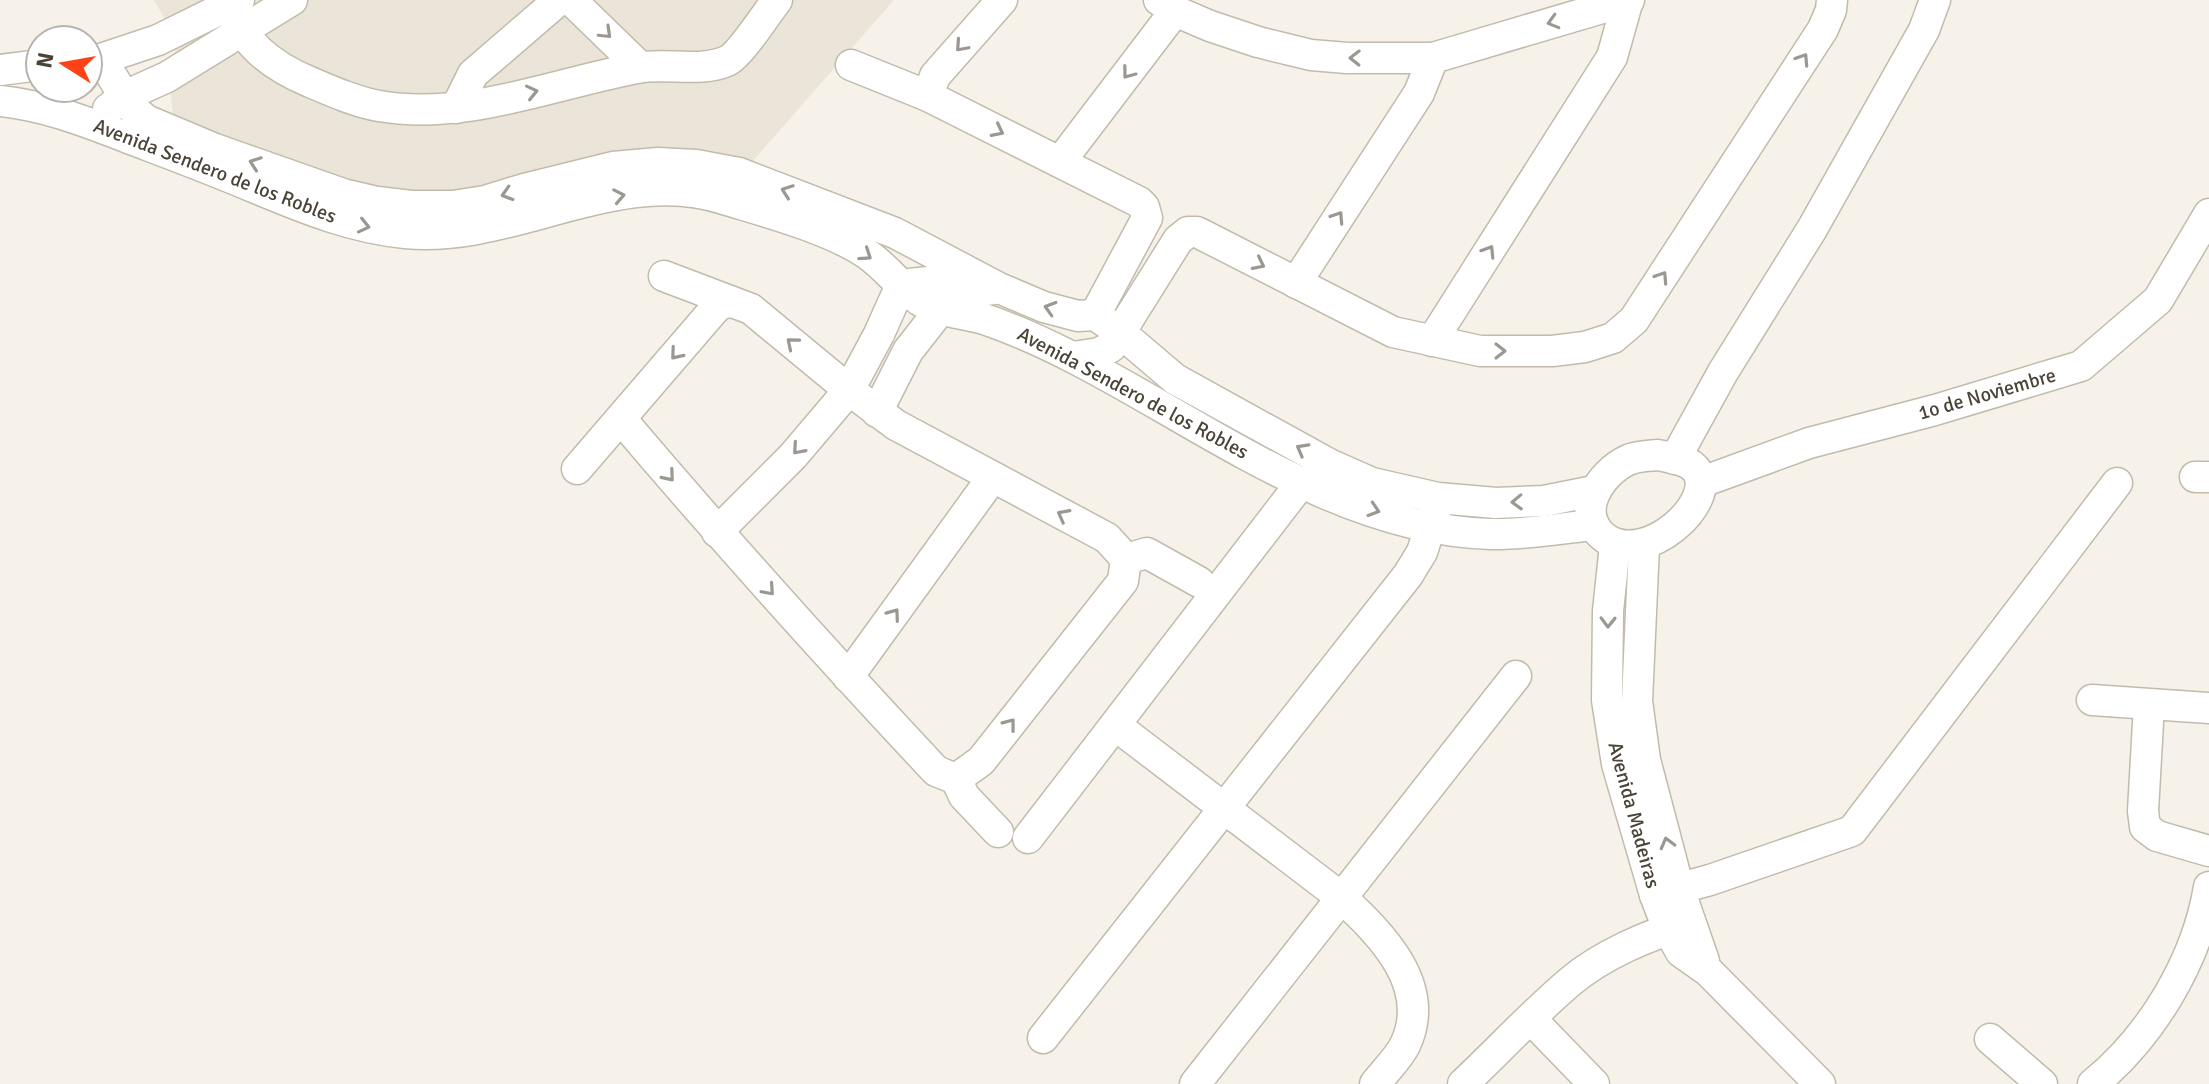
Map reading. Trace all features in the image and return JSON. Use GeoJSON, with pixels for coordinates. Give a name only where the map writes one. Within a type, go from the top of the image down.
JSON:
{"type":"FeatureCollection","features":[{"type":"Feature","properties":{"kind":"street"},"geometry":{"type":"LineString","coordinates":[[104,56],[158,40],[240,9],[292,0]]}},
{"type":"Feature","properties":{"kind":"street"},"geometry":{"type":"LineString","coordinates":[[456,108],[473,74],[559,0]]}},
{"type":"Feature","properties":{"kind":"street"},"geometry":{"type":"LineString","coordinates":[[571,0],[640,67]]}},
{"type":"Feature","properties":{"kind":"street"},"geometry":{"type":"LineString","coordinates":[[240,9],[270,62],[321,87],[376,106],[406,109],[456,108],[640,67],[715,65],[731,59],[777,0]]}},
{"type":"Feature","properties":{"kind":"street"},"geometry":{"type":"LineString","coordinates":[[928,96],[935,76],[1002,0]]}},
{"type":"Feature","properties":{"kind":"street"},"geometry":{"type":"LineString","coordinates":[[1060,162],[1167,6],[1258,42],[1311,55],[1433,58],[1628,0]]}},
{"type":"Feature","properties":{"kind":"street"},"geometry":{"type":"LineString","coordinates":[[1432,341],[1612,57],[1628,0]]}},
{"type":"Feature","properties":{"kind":"street"},"geometry":{"type":"LineString","coordinates":[[1073,357],[1099,353],[1111,347],[1178,240],[1188,232],[1197,232],[1393,332],[1480,351],[1552,351],[1585,347],[1613,338],[1634,320],[1823,29],[1832,0]]}},
{"type":"Feature","properties":{"kind":"street"},"geometry":{"type":"LineString","coordinates":[[1675,459],[1723,372],[1812,229],[1924,30],[1935,0]]}},
{"type":"Feature","properties":{"kind":"street"},"geometry":{"type":"LineString","coordinates":[[90,123],[125,96],[167,77],[240,9]]}},
{"type":"Feature","properties":{"kind":"street"},"geometry":{"type":"LineString","coordinates":[[158,40],[167,77],[162,105],[168,130]]}},
{"type":"Feature","properties":{"kind":"street"},"geometry":{"type":"LineString","coordinates":[[1296,283],[1419,93],[1433,58]]}},
{"type":"Feature","properties":{"kind":"street"},"geometry":{"type":"LineString","coordinates":[[851,65],[928,96],[1144,207],[1147,218],[1095,315]]}},
{"type":"Feature","properties":{"kind":"street"},"geometry":{"type":"LineString","coordinates":[[0,70],[24,67]]}},
{"type":"Feature","properties":{"kind":"street","name":"Avenida Sendero de los Robles"},"geometry":{"type":"LineString","coordinates":[[104,67],[112,73],[136,113],[168,130],[343,194],[377,202],[453,206],[485,201],[613,167],[658,163],[725,170],[778,187],[895,233],[999,288],[1044,307],[1078,316],[1095,315],[1175,379],[1329,464],[1435,512],[1492,534],[1617,539]]}},
{"type":"Feature","properties":{"kind":"street","name":"Avenida Sendero de los Robles"},"geometry":{"type":"LineString","coordinates":[[0,101],[24,100]]}},
{"type":"Feature","properties":{"kind":"street","name":"Avenida Sendero de los Robles"},"geometry":{"type":"LineString","coordinates":[[59,104],[90,123],[327,217],[408,234],[489,227],[654,190],[693,190],[754,208],[828,235],[866,253],[919,300],[940,310],[970,315],[1014,329],[1073,357],[1301,483],[1351,503],[1435,512],[1496,503],[1544,501],[1594,491]]}},
{"type":"Feature","properties":{"kind":"street","name":"1o de Noviembre"},"geometry":{"type":"LineString","coordinates":[[1702,482],[1809,443],[1949,406],[2081,366],[2158,300],[2209,214]]}},
{"type":"Feature","properties":{"kind":"street"},"geometry":{"type":"LineString","coordinates":[[1124,263],[1155,279]]}},
{"type":"Feature","properties":{"kind":"street"},"geometry":{"type":"LineString","coordinates":[[664,276],[751,309],[877,412],[992,478],[1107,538],[1126,559],[1123,581],[981,761],[956,779]]}},
{"type":"Feature","properties":{"kind":"street"},"geometry":{"type":"LineString","coordinates":[[717,532],[793,456],[849,390],[901,285],[928,282],[977,292],[999,288]]}},
{"type":"Feature","properties":{"kind":"street"},"geometry":{"type":"LineString","coordinates":[[577,469],[713,311],[720,304],[731,302]]}},
{"type":"Feature","properties":{"kind":"street"},"geometry":{"type":"LineString","coordinates":[[877,412],[908,351],[940,310]]}},
{"type":"Feature","properties":{"kind":"street"},"geometry":{"type":"LineString","coordinates":[[879,334],[908,351]]}},
{"type":"Feature","properties":{"kind":"street"},"geometry":{"type":"LineString","coordinates":[[621,419],[717,532],[848,677],[936,771],[956,779],[964,796],[998,832]]}},
{"type":"Feature","properties":{"kind":"street"},"geometry":{"type":"LineString","coordinates":[[1658,455],[1687,462],[1697,470],[1702,482],[1699,498],[1667,534],[1617,539],[1591,508],[1594,491],[1609,471],[1631,459],[1658,455]]}},
{"type":"Feature","properties":{"kind":"street"},"geometry":{"type":"LineString","coordinates":[[848,677],[992,478]]}},
{"type":"Feature","properties":{"kind":"street"},"geometry":{"type":"LineString","coordinates":[[1028,838],[1301,483]]}},
{"type":"Feature","properties":{"kind":"street"},"geometry":{"type":"LineString","coordinates":[[1667,892],[1852,831],[2117,483]]}},
{"type":"Feature","properties":{"kind":"street"},"geometry":{"type":"LineString","coordinates":[[1043,1038],[1408,575],[1422,552],[1435,512]]}},
{"type":"Feature","properties":{"kind":"street","name":"Avenida Madeiras"},"geometry":{"type":"LineString","coordinates":[[1617,539],[1608,611],[1622,700],[1617,764],[1679,926],[1708,971],[1820,1084]]}},
{"type":"Feature","properties":{"kind":"street"},"geometry":{"type":"LineString","coordinates":[[1126,559],[1147,553],[1199,582]]}},
{"type":"Feature","properties":{"kind":"street"},"geometry":{"type":"LineString","coordinates":[[1195,1084],[1516,676]]}},
{"type":"Feature","properties":{"kind":"street"},"geometry":{"type":"LineString","coordinates":[[2092,700],[2209,708]]}},
{"type":"Feature","properties":{"kind":"street"},"geometry":{"type":"LineString","coordinates":[[2149,705],[2143,811],[2145,827],[2157,836],[2209,851]]}},
{"type":"Feature","properties":{"kind":"street"},"geometry":{"type":"LineString","coordinates":[[1115,725],[1342,898],[1375,929],[1396,957],[1412,995],[1412,1019],[1405,1046],[1375,1084]]}},
{"type":"Feature","properties":{"kind":"street"},"geometry":{"type":"LineString","coordinates":[[2093,1084],[2130,1048],[2157,1014],[2195,937],[2209,887]]}},
{"type":"Feature","properties":{"kind":"street"},"geometry":{"type":"LineString","coordinates":[[1463,1084],[1572,980],[1613,954],[1679,926]]}},
{"type":"Feature","properties":{"kind":"street"},"geometry":{"type":"LineString","coordinates":[[1531,1019],[1594,1084]]}},
{"type":"Feature","properties":{"kind":"street"},"geometry":{"type":"LineString","coordinates":[[1990,1039],[2042,1084]]}},
{"type":"Feature","properties":{"kind":"shaded area"},"geometry":{"type":"Polygon","coordinates":[[[154,0],[894,0],[745,170],[431,198],[358,188],[173,118],[171,93],[178,62],[167,23],[154,0]]]}}]}
